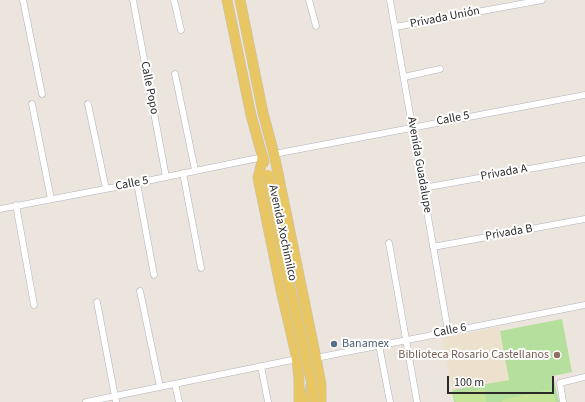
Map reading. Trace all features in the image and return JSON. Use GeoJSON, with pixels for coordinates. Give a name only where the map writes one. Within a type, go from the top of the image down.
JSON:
{"type":"FeatureCollection","features":[{"type":"Feature","properties":{"kind":"main road","name":"Avenida Xochimilco"},"geometry":{"type":"LineString","coordinates":[[227,0],[251,115],[263,156],[258,178],[297,359],[299,402]]}},
{"type":"Feature","properties":{"kind":"main road","name":"Avenida Xochimilco"},"geometry":{"type":"LineString","coordinates":[[240,0],[263,113],[274,154],[316,358],[321,385],[321,402]]}},
{"type":"Feature","properties":{"kind":"main road"},"geometry":{"type":"LineString","coordinates":[[263,156],[312,384],[314,402]]}},
{"type":"Feature","properties":{"kind":"main road"},"geometry":{"type":"LineString","coordinates":[[308,402],[316,358]]}},
{"type":"Feature","properties":{"kind":"street"},"geometry":{"type":"LineString","coordinates":[[23,0],[42,94]]}},
{"type":"Feature","properties":{"kind":"street","name":"Calle Popo"},"geometry":{"type":"LineString","coordinates":[[133,0],[166,177]]}},
{"type":"Feature","properties":{"kind":"street"},"geometry":{"type":"LineString","coordinates":[[174,0],[180,30]]}},
{"type":"Feature","properties":{"kind":"street"},"geometry":{"type":"LineString","coordinates":[[309,0],[316,26]]}},
{"type":"Feature","properties":{"kind":"street","name":"Avenida Guadalupe"},"geometry":{"type":"LineString","coordinates":[[390,0],[448,331]]}},
{"type":"Feature","properties":{"kind":"street","name":"Privada Unión"},"geometry":{"type":"LineString","coordinates":[[395,27],[542,0]]}},
{"type":"Feature","properties":{"kind":"street"},"geometry":{"type":"LineString","coordinates":[[404,77],[440,69]]}},
{"type":"Feature","properties":{"kind":"street"},"geometry":{"type":"LineString","coordinates":[[175,74],[196,170]]}},
{"type":"Feature","properties":{"kind":"street","name":"Calle 5"},"geometry":{"type":"LineString","coordinates":[[274,154],[585,95]]}},
{"type":"Feature","properties":{"kind":"street"},"geometry":{"type":"LineString","coordinates":[[32,104],[51,199]]}},
{"type":"Feature","properties":{"kind":"street"},"geometry":{"type":"LineString","coordinates":[[88,104],[106,189]]}},
{"type":"Feature","properties":{"kind":"street","name":"Calle 5"},"geometry":{"type":"LineString","coordinates":[[0,209],[137,183],[263,156]]}},
{"type":"Feature","properties":{"kind":"street","name":"Privada A"},"geometry":{"type":"LineString","coordinates":[[423,188],[585,159]]}},
{"type":"Feature","properties":{"kind":"street"},"geometry":{"type":"LineString","coordinates":[[183,173],[201,268]]}},
{"type":"Feature","properties":{"kind":"street"},"geometry":{"type":"LineString","coordinates":[[137,183],[154,275]]}},
{"type":"Feature","properties":{"kind":"street"},"geometry":{"type":"LineString","coordinates":[[16,205],[34,305]]}},
{"type":"Feature","properties":{"kind":"street","name":"Privada B"},"geometry":{"type":"LineString","coordinates":[[433,247],[585,219]]}},
{"type":"Feature","properties":{"kind":"street"},"geometry":{"type":"LineString","coordinates":[[389,243],[417,402]]}},
{"type":"Feature","properties":{"kind":"street"},"geometry":{"type":"LineString","coordinates":[[140,291],[160,386]]}},
{"type":"Feature","properties":{"kind":"street"},"geometry":{"type":"LineString","coordinates":[[97,302],[116,399]]}},
{"type":"Feature","properties":{"kind":"street","name":"Calle 6"},"geometry":{"type":"LineString","coordinates":[[316,358],[585,305]]}},
{"type":"Feature","properties":{"kind":"street"},"geometry":{"type":"LineString","coordinates":[[379,345],[390,402]]}},
{"type":"Feature","properties":{"kind":"street"},"geometry":{"type":"LineString","coordinates":[[86,402],[116,399],[160,386],[297,359]]}},
{"type":"Feature","properties":{"kind":"street"},"geometry":{"type":"LineString","coordinates":[[261,366],[268,402]]}},
{"type":"Feature","properties":{"kind":"street"},"geometry":{"type":"LineString","coordinates":[[563,402],[560,382],[585,377]]}},
{"type":"Feature","properties":{"kind":"street"},"geometry":{"type":"LineString","coordinates":[[175,384],[179,402]]}},
{"type":"Feature","properties":{"kind":"street","name":"Avenida Xochimilco"},"geometry":{"type":"LineString","coordinates":[[321,385],[325,402]]}},
{"type":"Feature","properties":{"kind":"shaded area"},"geometry":{"type":"Polygon","coordinates":[[[499,327],[509,380],[452,390],[442,338],[499,327]]]}},
{"type":"Feature","properties":{"kind":"green space"},"geometry":{"type":"Polygon","coordinates":[[[562,319],[572,372],[553,376],[559,402],[454,402],[452,390],[509,380],[500,331],[562,319]]]}},
{"type":"Feature","properties":{"kind":"green space"},"geometry":{"type":"Polygon","coordinates":[[[484,389],[486,402],[456,402],[454,394],[484,389]]]}},
{"type":"Feature","properties":{"kind":"green space"},"geometry":{"type":"Polygon","coordinates":[[[548,390],[552,391],[554,394],[556,402],[501,402],[505,399],[548,390]]]}},
{"type":"Feature","properties":{"kind":"place","name":"Banamex"},"geometry":{"type":"Point","coordinates":[334,344]}},
{"type":"Feature","properties":{"kind":"place","name":"Biblioteca Rosario Castellanos"},"geometry":{"type":"Point","coordinates":[557,355]}}]}
